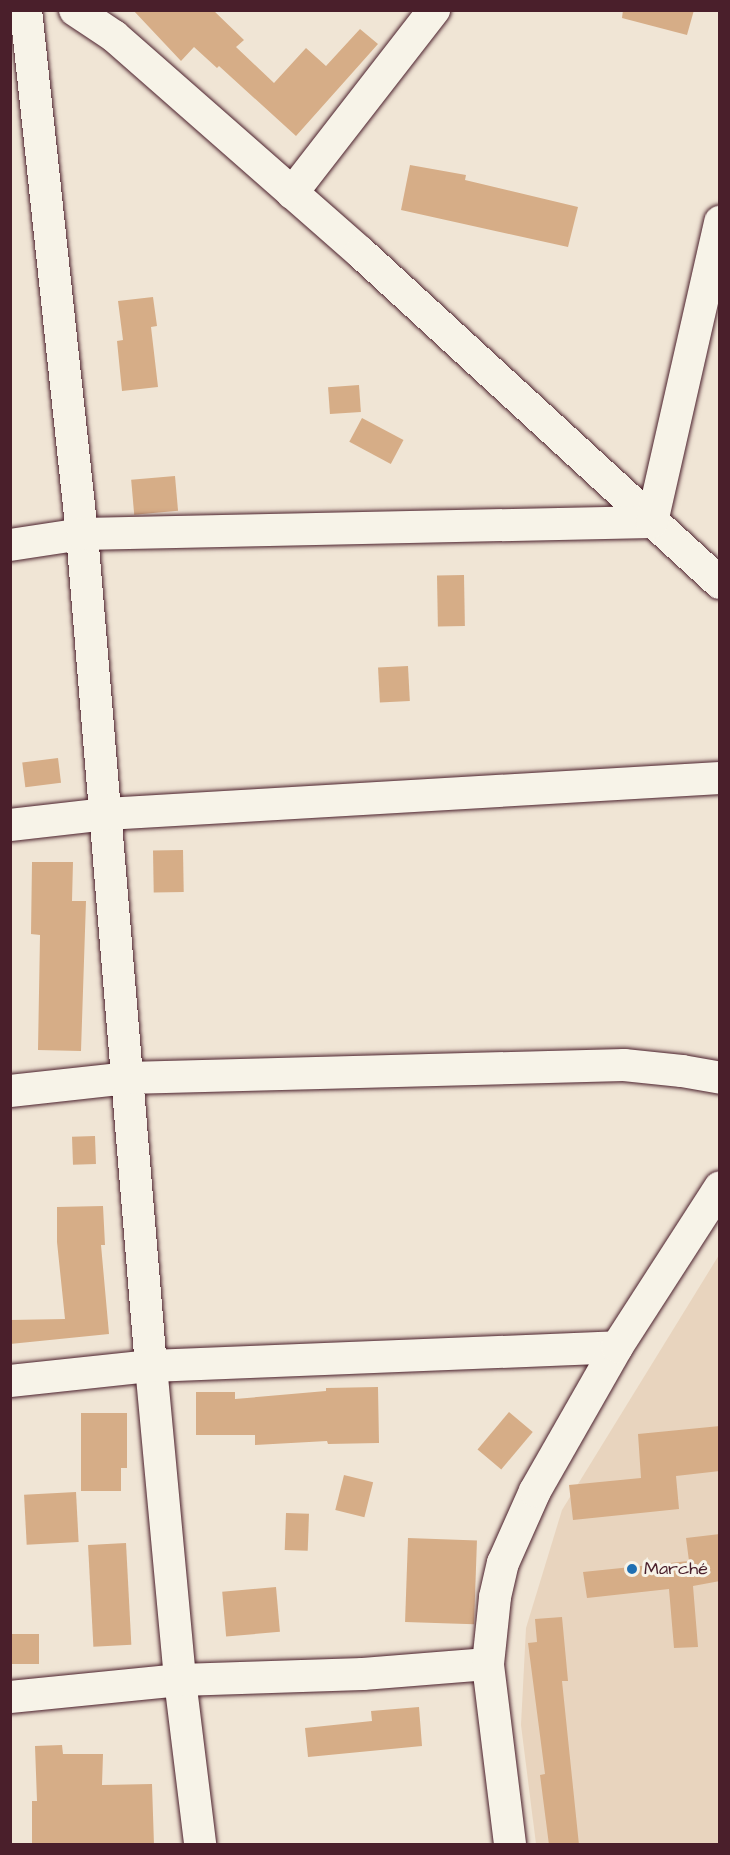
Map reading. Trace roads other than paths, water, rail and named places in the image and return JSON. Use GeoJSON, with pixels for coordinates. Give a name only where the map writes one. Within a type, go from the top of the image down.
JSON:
{"type":"FeatureCollection","features":[{"type":"Feature","properties":{"kind":"street"},"geometry":{"type":"LineString","coordinates":[[26,10],[82,534],[151,1366],[180,1680],[200,1845]]}},
{"type":"Feature","properties":{"kind":"street"},"geometry":{"type":"LineString","coordinates":[[75,10],[114,36],[292,194],[555,430],[720,583]]}},
{"type":"Feature","properties":{"kind":"street"},"geometry":{"type":"LineString","coordinates":[[292,194],[434,10]]}},
{"type":"Feature","properties":{"kind":"street"},"geometry":{"type":"LineString","coordinates":[[652,522],[720,222]]}},
{"type":"Feature","properties":{"kind":"street"},"geometry":{"type":"LineString","coordinates":[[10,545],[82,534],[652,522]]}},
{"type":"Feature","properties":{"kind":"street"},"geometry":{"type":"LineString","coordinates":[[10,825],[106,814],[720,778]]}},
{"type":"Feature","properties":{"kind":"street"},"geometry":{"type":"LineString","coordinates":[[10,1091],[127,1078],[624,1065],[682,1071],[720,1078]]}},
{"type":"Feature","properties":{"kind":"street"},"geometry":{"type":"LineString","coordinates":[[510,1845],[488,1664],[495,1597],[513,1536],[535,1491],[617,1347],[720,1187]]}},
{"type":"Feature","properties":{"kind":"street"},"geometry":{"type":"LineString","coordinates":[[10,1380],[151,1366],[617,1347]]}},
{"type":"Feature","properties":{"kind":"street"},"geometry":{"type":"LineString","coordinates":[[10,1697],[180,1680],[363,1674],[488,1664]]}},
{"type":"Feature","properties":{"kind":"place","name":"Marché"},"geometry":{"type":"Point","coordinates":[632,1569]}}]}
